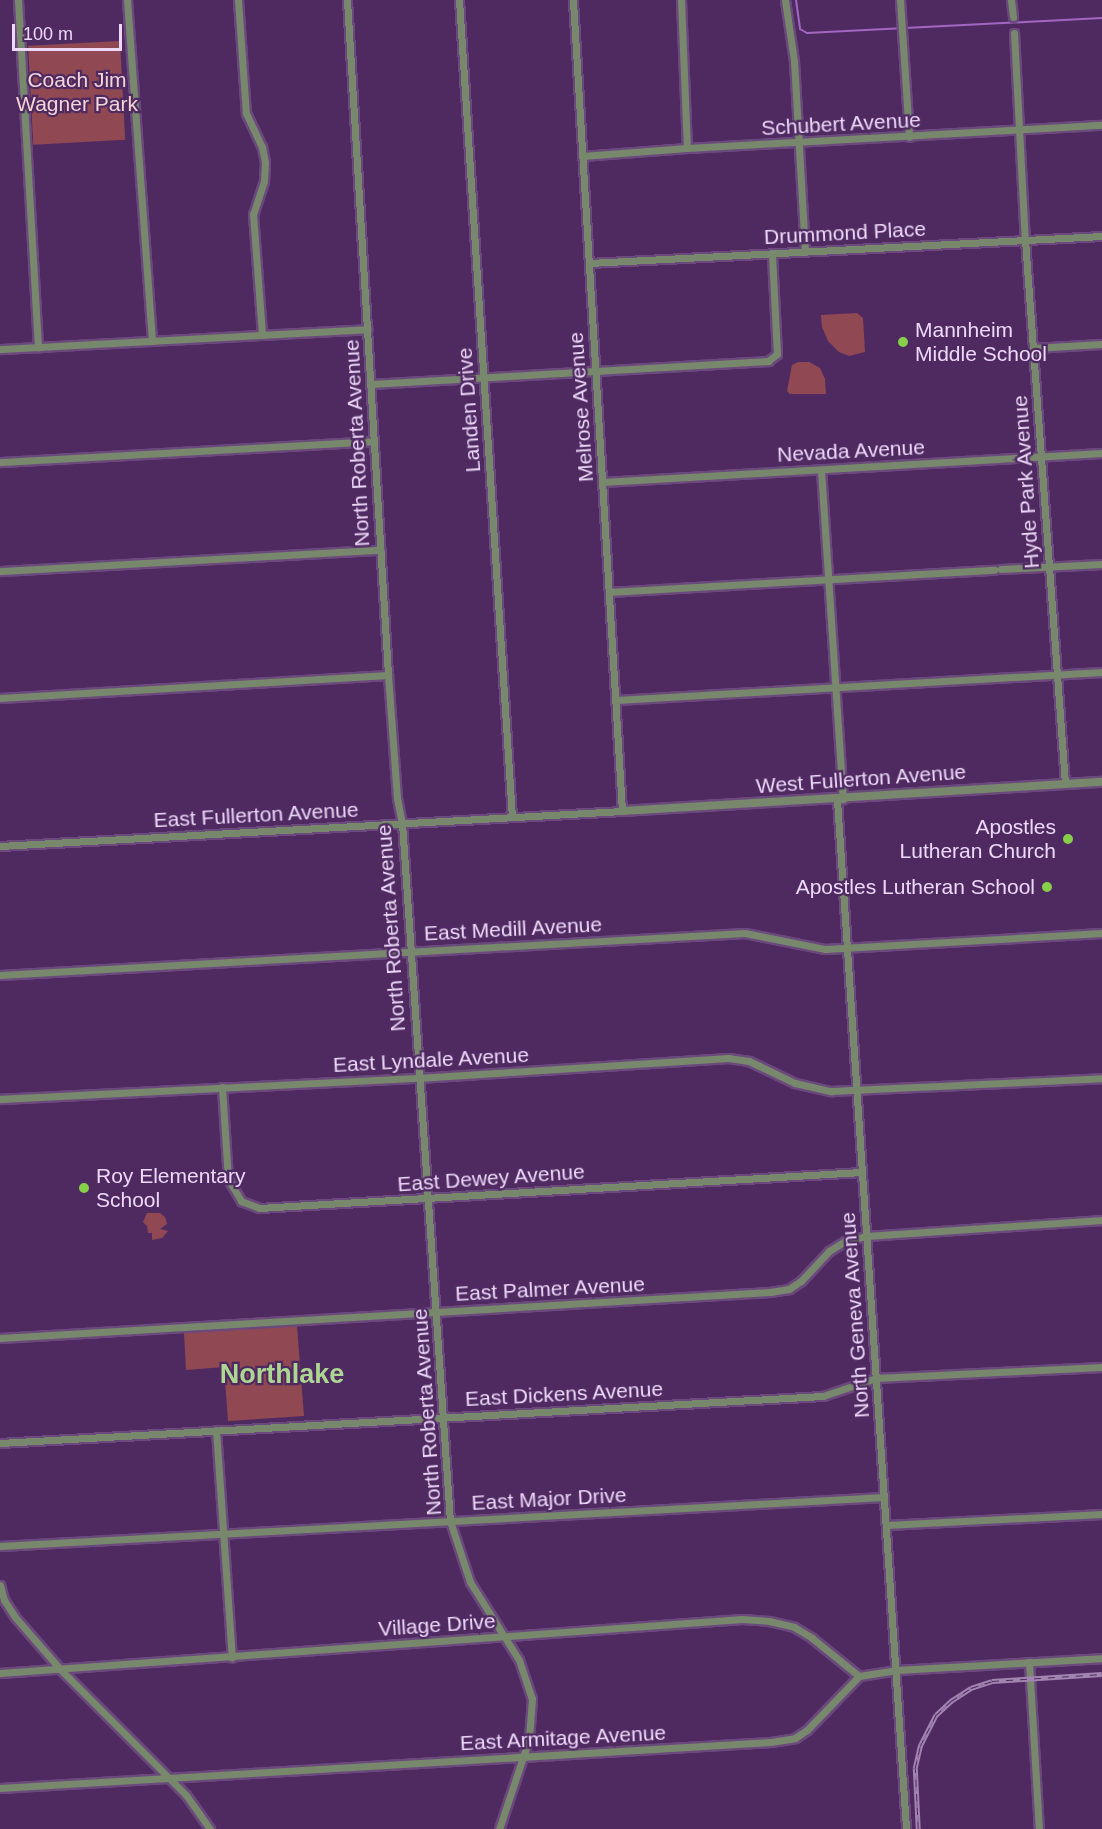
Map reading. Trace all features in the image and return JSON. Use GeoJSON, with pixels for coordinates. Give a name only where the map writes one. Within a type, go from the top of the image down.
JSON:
{"type":"FeatureCollection","features":[{"type":"Feature","properties":{"kind":"street"},"geometry":{"type":"LineString","coordinates":[[18,0],[38,346]]}},
{"type":"Feature","properties":{"kind":"street"},"geometry":{"type":"LineString","coordinates":[[127,0],[152,341]]}},
{"type":"Feature","properties":{"kind":"street"},"geometry":{"type":"LineString","coordinates":[[238,0],[246,113],[262,147],[265,162],[264,181],[253,214],[261,334]]}},
{"type":"Feature","properties":{"kind":"street","name":"North Roberta Avenue"},"geometry":{"type":"LineString","coordinates":[[347,0],[388,675],[397,798],[402,824],[436,1312],[441,1417],[450,1521],[470,1581],[519,1660],[532,1699],[529,1739],[499,1829]]}},
{"type":"Feature","properties":{"kind":"street","name":"Landen Drive"},"geometry":{"type":"LineString","coordinates":[[459,0],[512,817]]}},
{"type":"Feature","properties":{"kind":"street","name":"Melrose Avenue"},"geometry":{"type":"LineString","coordinates":[[573,0],[622,811]]}},
{"type":"Feature","properties":{"kind":"street"},"geometry":{"type":"LineString","coordinates":[[681,0],[687,148]]}},
{"type":"Feature","properties":{"kind":"street"},"geometry":{"type":"LineString","coordinates":[[785,0],[794,61],[805,251]]}},
{"type":"Feature","properties":{"kind":"street"},"geometry":{"type":"LineString","coordinates":[[900,0],[909,137]]}},
{"type":"Feature","properties":{"kind":"street"},"geometry":{"type":"LineString","coordinates":[[1011,0],[1013,17]]}},
{"type":"Feature","properties":{"kind":"street","name":"Hyde Park Avenue"},"geometry":{"type":"LineString","coordinates":[[1014,33],[1025,240],[1065,784]]}},
{"type":"Feature","properties":{"kind":"street","name":"Schubert Avenue"},"geometry":{"type":"LineString","coordinates":[[582,156],[1102,125]]}},
{"type":"Feature","properties":{"kind":"street","name":"Drummond Place"},"geometry":{"type":"LineString","coordinates":[[589,263],[1102,236]]}},
{"type":"Feature","properties":{"kind":"street"},"geometry":{"type":"LineString","coordinates":[[371,384],[768,361],[777,354],[772,254]]}},
{"type":"Feature","properties":{"kind":"street"},"geometry":{"type":"LineString","coordinates":[[0,349],[367,329]]}},
{"type":"Feature","properties":{"kind":"street"},"geometry":{"type":"LineString","coordinates":[[1033,348],[1102,344]]}},
{"type":"Feature","properties":{"kind":"street"},"geometry":{"type":"LineString","coordinates":[[0,462],[374,441]]}},
{"type":"Feature","properties":{"kind":"street","name":"Nevada Avenue"},"geometry":{"type":"LineString","coordinates":[[602,482],[1102,453]]}},
{"type":"Feature","properties":{"kind":"street","name":"North Geneva Avenue"},"geometry":{"type":"LineString","coordinates":[[821,470],[835,687],[847,948],[906,1829]]}},
{"type":"Feature","properties":{"kind":"street"},"geometry":{"type":"LineString","coordinates":[[0,571],[380,550]]}},
{"type":"Feature","properties":{"kind":"street"},"geometry":{"type":"LineString","coordinates":[[609,592],[1102,564]]}},
{"type":"Feature","properties":{"kind":"street"},"geometry":{"type":"LineString","coordinates":[[616,700],[1102,672]]}},
{"type":"Feature","properties":{"kind":"street"},"geometry":{"type":"LineString","coordinates":[[0,698],[388,675]]}},
{"type":"Feature","properties":{"kind":"street","name":"West Fullerton Avenue"},"geometry":{"type":"LineString","coordinates":[[622,811],[1102,782]]}},
{"type":"Feature","properties":{"kind":"street","name":"East Fullerton Avenue"},"geometry":{"type":"LineString","coordinates":[[0,846],[622,811]]}},
{"type":"Feature","properties":{"kind":"street","name":"East Medill Avenue"},"geometry":{"type":"LineString","coordinates":[[0,975],[745,933],[770,936],[809,947],[847,948],[1102,933]]}},
{"type":"Feature","properties":{"kind":"street","name":"East Lyndale Avenue"},"geometry":{"type":"LineString","coordinates":[[0,1099],[418,1078],[728,1058],[749,1061],[811,1089],[857,1092],[1102,1078]]}},
{"type":"Feature","properties":{"kind":"street","name":"East Dewey Avenue"},"geometry":{"type":"LineString","coordinates":[[222,1087],[228,1179],[241,1201],[259,1208],[862,1172]]}},
{"type":"Feature","properties":{"kind":"street","name":"East Palmer Avenue"},"geometry":{"type":"LineString","coordinates":[[0,1338],[770,1292],[789,1289],[801,1281],[829,1251],[845,1241],[866,1236],[1102,1220]]}},
{"type":"Feature","properties":{"kind":"street","name":"East Dickens Avenue"},"geometry":{"type":"LineString","coordinates":[[0,1443],[823,1396],[876,1378],[1102,1367]]}},
{"type":"Feature","properties":{"kind":"street"},"geometry":{"type":"LineString","coordinates":[[216,1430],[232,1657]]}},
{"type":"Feature","properties":{"kind":"street","name":"East Major Drive"},"geometry":{"type":"LineString","coordinates":[[0,1546],[884,1497]]}},
{"type":"Feature","properties":{"kind":"street"},"geometry":{"type":"LineString","coordinates":[[886,1526],[1102,1514]]}},
{"type":"Feature","properties":{"kind":"street"},"geometry":{"type":"LineString","coordinates":[[0,1585],[4,1600],[15,1617],[60,1669],[186,1795],[210,1829]]}},
{"type":"Feature","properties":{"kind":"street","name":"Village Drive"},"geometry":{"type":"LineString","coordinates":[[0,1673],[742,1619],[769,1621],[794,1628],[812,1638],[859,1676]]}},
{"type":"Feature","properties":{"kind":"street"},"geometry":{"type":"LineString","coordinates":[[859,1676],[896,1670],[1102,1658]]}},
{"type":"Feature","properties":{"kind":"street"},"geometry":{"type":"LineString","coordinates":[[1029,1662],[1039,1829]]}},
{"type":"Feature","properties":{"kind":"street","name":"East Armitage Avenue"},"geometry":{"type":"LineString","coordinates":[[0,1788],[771,1742],[795,1738],[825,1713],[859,1676]]}},
{"type":"Feature","properties":{"kind":"green space","name":"Coach Jim Wagner Park"},"geometry":{"type":"Polygon","coordinates":[[[120,41],[125,140],[33,145],[28,46],[120,41]]]}},
{"type":"Feature","properties":{"kind":"green space"},"geometry":{"type":"Polygon","coordinates":[[[857,313],[863,318],[865,352],[849,356],[839,352],[828,341],[822,327],[821,315],[857,313]]]}},
{"type":"Feature","properties":{"kind":"green space"},"geometry":{"type":"Polygon","coordinates":[[[798,362],[809,362],[820,368],[825,379],[826,394],[790,394],[787,391],[792,365],[798,362]]]}},
{"type":"Feature","properties":{"kind":"green space"},"geometry":{"type":"Polygon","coordinates":[[[147,1213],[160,1213],[165,1217],[167,1224],[160,1229],[168,1231],[162,1238],[152,1240],[152,1233],[148,1233],[147,1226],[143,1222],[147,1213]]]}},
{"type":"Feature","properties":{"kind":"green space"},"geometry":{"type":"Polygon","coordinates":[[[297,1326],[304,1416],[228,1421],[224,1367],[186,1370],[184,1333],[297,1326]]]}},
{"type":"Feature","properties":{"kind":"waterway"},"geometry":{"type":"LineString","coordinates":[[796,0],[800,29],[807,33],[1102,18]]}},
{"type":"Feature","properties":{"kind":"railway"},"geometry":{"type":"LineString","coordinates":[[918,1829],[915,1768],[920,1746],[936,1715],[951,1701],[971,1688],[992,1681],[1102,1674]]}},
{"type":"Feature","properties":{"kind":"place","name":"Mannheim Middle School"},"geometry":{"type":"Point","coordinates":[903,342]}},
{"type":"Feature","properties":{"kind":"place","name":"Apostles Lutheran Church"},"geometry":{"type":"Point","coordinates":[1068,839]}},
{"type":"Feature","properties":{"kind":"place","name":"Apostles Lutheran School"},"geometry":{"type":"Point","coordinates":[1047,887]}},
{"type":"Feature","properties":{"kind":"place","name":"Roy Elementary School"},"geometry":{"type":"Point","coordinates":[84,1188]}},
{"type":"Feature","properties":{"kind":"district","name":"Northlake"},"geometry":{"type":"Point","coordinates":[282,1375]}}]}
